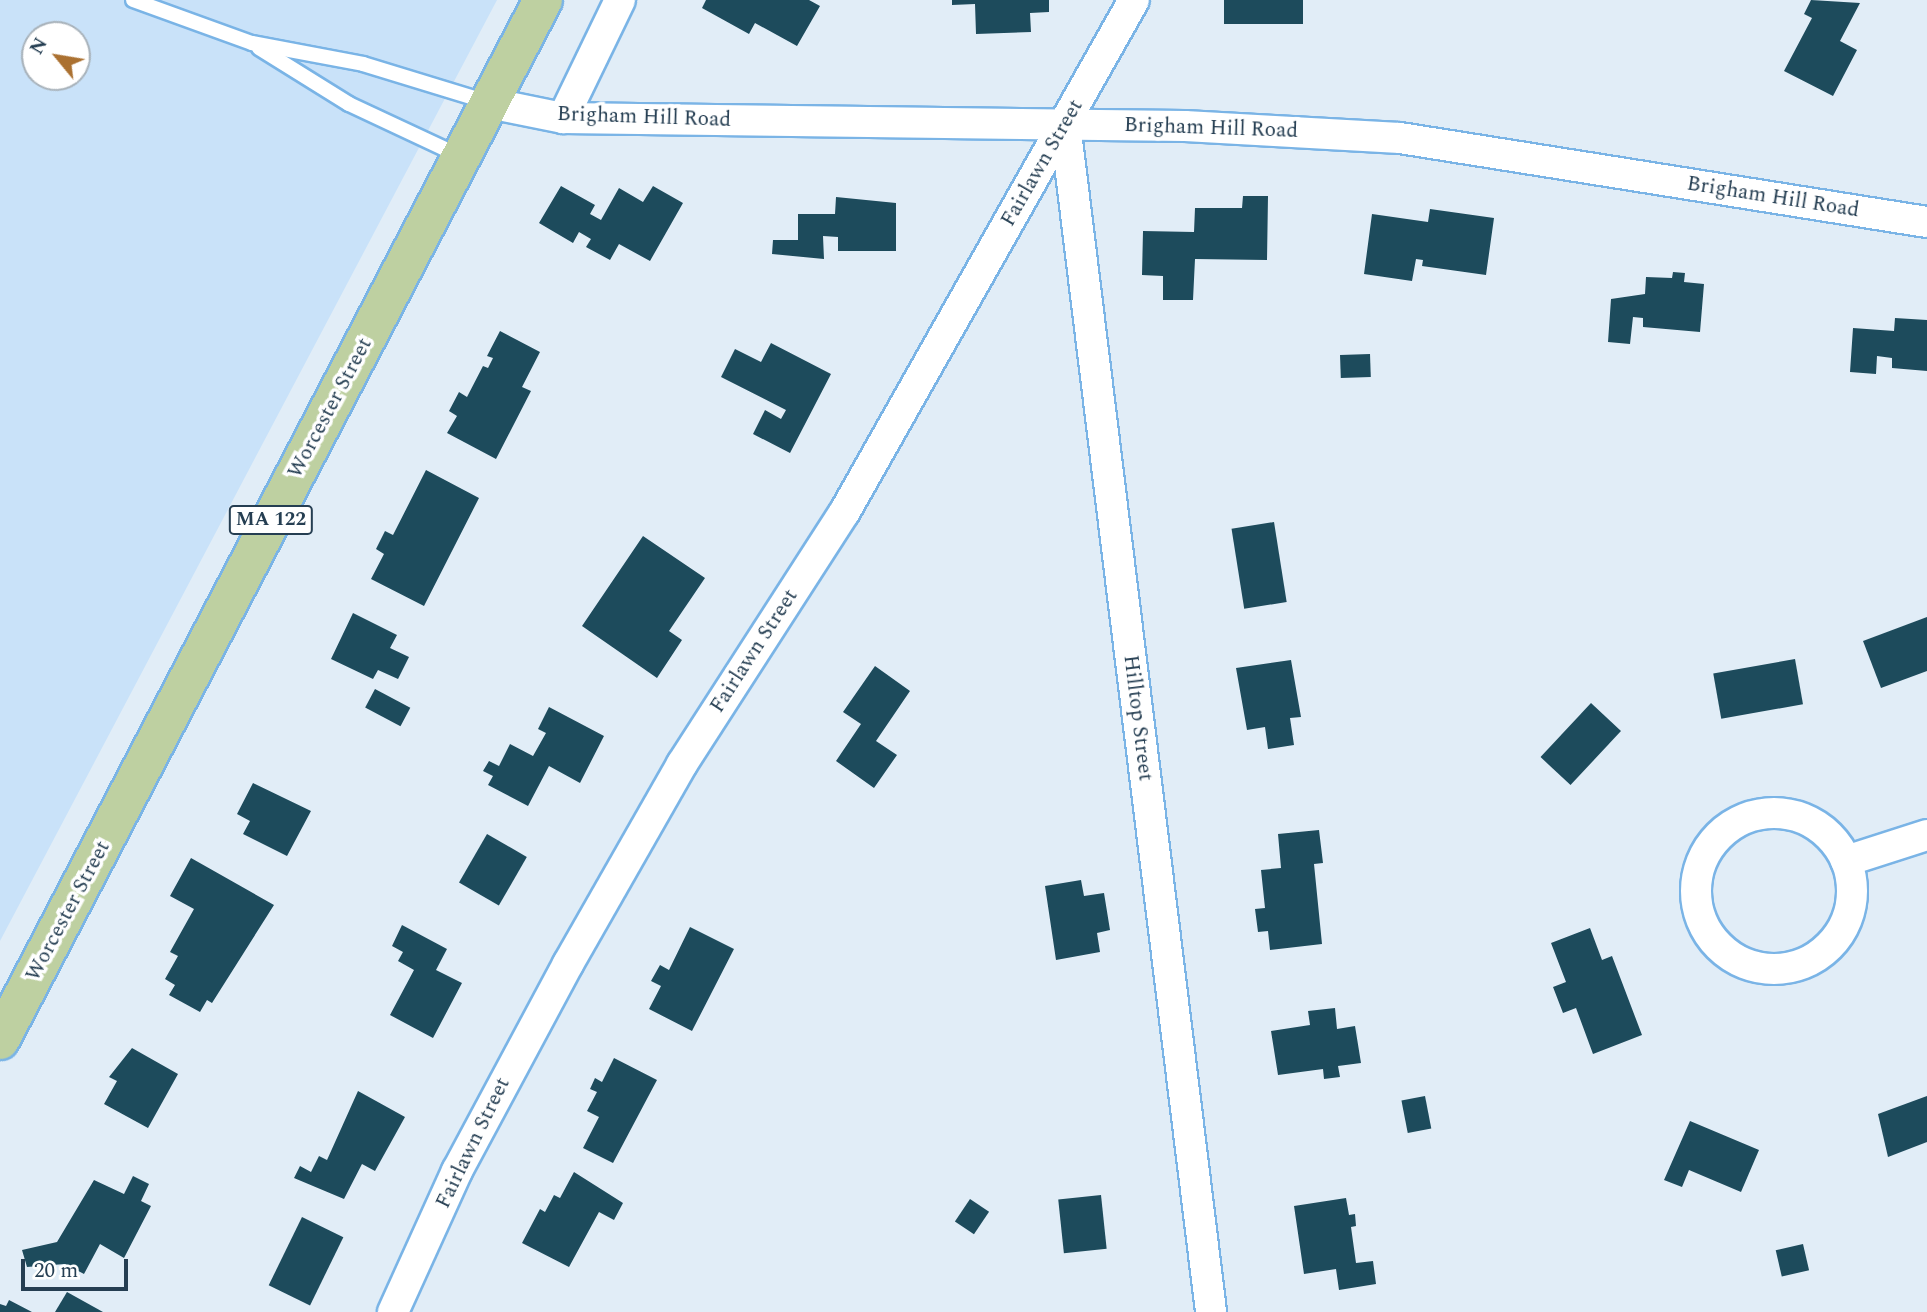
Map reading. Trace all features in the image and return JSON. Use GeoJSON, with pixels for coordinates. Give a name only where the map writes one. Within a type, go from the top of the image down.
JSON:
{"type":"FeatureCollection","features":[{"type":"Feature","properties":{"kind":"main road","name":"Worcester Street"},"geometry":{"type":"LineString","coordinates":[[4,1026],[543,0]]}},
{"type":"Feature","properties":{"kind":"street"},"geometry":{"type":"LineString","coordinates":[[563,118],[620,0]]}},
{"type":"Feature","properties":{"kind":"street","name":"Fairlawn Street"},"geometry":{"type":"LineString","coordinates":[[393,1312],[457,1171],[555,988],[682,764],[844,513],[1135,0]]}},
{"type":"Feature","properties":{"kind":"street","name":"Brigham Hill Road"},"geometry":{"type":"LineString","coordinates":[[489,103],[563,118],[1260,128],[1429,140],[1927,222]]}},
{"type":"Feature","properties":{"kind":"street","name":"Hilltop Street"},"geometry":{"type":"LineString","coordinates":[[1065,124],[1211,1312]]}},
{"type":"Feature","properties":{"kind":"street"},"geometry":{"type":"LineString","coordinates":[[1777,813],[1811,822],[1846,861],[1850,908],[1836,937],[1813,958],[1782,968],[1751,965],[1723,950],[1703,923],[1696,889],[1705,855],[1743,820],[1777,813]]}},
{"type":"Feature","properties":{"kind":"street"},"geometry":{"type":"LineString","coordinates":[[1846,861],[1927,835]]}},
{"type":"Feature","properties":{"kind":"lane"},"geometry":{"type":"LineString","coordinates":[[133,0],[252,44],[363,64],[489,103]]}},
{"type":"Feature","properties":{"kind":"lane"},"geometry":{"type":"LineString","coordinates":[[252,44],[349,104],[461,156]]}},
{"type":"Feature","properties":{"kind":"shaded area"},"geometry":{"type":"Polygon","coordinates":[[[0,0],[497,0],[0,941],[0,0]]]}},
{"type":"Feature","properties":{"kind":"building"},"geometry":{"type":"Polygon","coordinates":[[[706,0],[809,0],[820,6],[797,46],[755,23],[749,34],[702,8],[706,0]]]}},
{"type":"Feature","properties":{"kind":"building"},"geometry":{"type":"Polygon","coordinates":[[[952,0],[1049,0],[1049,12],[1030,13],[1031,32],[976,34],[975,4],[952,5],[952,0]]]}},
{"type":"Feature","properties":{"kind":"building"},"geometry":{"type":"Polygon","coordinates":[[[1224,0],[1303,0],[1303,24],[1224,24],[1224,0]]]}},
{"type":"Feature","properties":{"kind":"building"},"geometry":{"type":"Polygon","coordinates":[[[1811,0],[1860,3],[1840,41],[1857,50],[1833,96],[1784,71],[1812,18],[1804,14],[1811,0]]]}},
{"type":"Feature","properties":{"kind":"building"},"geometry":{"type":"Polygon","coordinates":[[[561,186],[595,205],[590,214],[601,220],[619,188],[643,202],[653,186],[683,203],[650,261],[619,244],[610,260],[586,247],[591,239],[579,232],[573,243],[539,223],[561,186]]]}},
{"type":"Feature","properties":{"kind":"building"},"geometry":{"type":"Polygon","coordinates":[[[1243,196],[1268,196],[1267,260],[1195,259],[1193,300],[1163,300],[1163,276],[1142,275],[1143,231],[1194,232],[1195,208],[1242,208],[1243,196]]]}},
{"type":"Feature","properties":{"kind":"building"},"geometry":{"type":"Polygon","coordinates":[[[836,197],[896,203],[896,251],[838,251],[838,237],[823,236],[824,259],[772,254],[773,240],[798,240],[798,214],[835,214],[836,197]]]}},
{"type":"Feature","properties":{"kind":"building"},"geometry":{"type":"Polygon","coordinates":[[[1430,209],[1494,218],[1486,275],[1422,266],[1423,260],[1416,259],[1412,281],[1364,274],[1372,214],[1428,222],[1430,209]]]}},
{"type":"Feature","properties":{"kind":"building"},"geometry":{"type":"Polygon","coordinates":[[[1673,272],[1685,273],[1684,282],[1704,284],[1700,332],[1643,327],[1643,318],[1633,317],[1630,344],[1608,342],[1611,299],[1645,294],[1646,277],[1672,278],[1673,272]]]}},
{"type":"Feature","properties":{"kind":"building"},"geometry":{"type":"Polygon","coordinates":[[[1895,318],[1927,320],[1927,371],[1892,368],[1892,358],[1877,356],[1876,374],[1850,372],[1853,328],[1894,331],[1895,318]]]}},
{"type":"Feature","properties":{"kind":"building"},"geometry":{"type":"Polygon","coordinates":[[[500,331],[540,352],[522,387],[531,391],[496,459],[447,433],[457,416],[449,411],[459,392],[467,397],[483,366],[488,368],[493,358],[487,356],[500,331]]]}},
{"type":"Feature","properties":{"kind":"building"},"geometry":{"type":"Polygon","coordinates":[[[771,343],[831,374],[790,453],[753,434],[765,410],[781,419],[786,410],[721,377],[735,349],[761,362],[771,343]]]}},
{"type":"Feature","properties":{"kind":"building"},"geometry":{"type":"Polygon","coordinates":[[[1370,354],[1371,377],[1341,378],[1340,355],[1370,354]]]}},
{"type":"Feature","properties":{"kind":"building"},"geometry":{"type":"Polygon","coordinates":[[[426,470],[479,498],[424,606],[371,579],[384,554],[376,549],[385,531],[393,535],[426,470]]]}},
{"type":"Feature","properties":{"kind":"building"},"geometry":{"type":"Polygon","coordinates":[[[1274,522],[1287,602],[1244,609],[1232,529],[1274,522]]]}},
{"type":"Feature","properties":{"kind":"building"},"geometry":{"type":"Polygon","coordinates":[[[643,536],[705,578],[669,631],[682,640],[657,678],[582,626],[643,536]]]}},
{"type":"Feature","properties":{"kind":"building"},"geometry":{"type":"Polygon","coordinates":[[[353,613],[397,635],[390,648],[409,657],[398,679],[378,670],[373,679],[331,659],[353,613]]]}},
{"type":"Feature","properties":{"kind":"building"},"geometry":{"type":"Polygon","coordinates":[[[1927,617],[1927,671],[1881,688],[1863,641],[1927,617]]]}},
{"type":"Feature","properties":{"kind":"building"},"geometry":{"type":"Polygon","coordinates":[[[1795,659],[1803,704],[1721,719],[1713,673],[1795,659]]]}},
{"type":"Feature","properties":{"kind":"building"},"geometry":{"type":"Polygon","coordinates":[[[1291,660],[1301,717],[1290,718],[1294,745],[1268,749],[1265,727],[1247,730],[1236,668],[1291,660]]]}},
{"type":"Feature","properties":{"kind":"building"},"geometry":{"type":"Polygon","coordinates":[[[875,666],[910,691],[876,741],[897,755],[874,788],[836,761],[861,724],[843,712],[875,666]]]}},
{"type":"Feature","properties":{"kind":"building"},"geometry":{"type":"Polygon","coordinates":[[[375,689],[410,708],[400,726],[365,708],[375,689]]]}},
{"type":"Feature","properties":{"kind":"building"},"geometry":{"type":"Polygon","coordinates":[[[1591,703],[1621,731],[1571,785],[1541,757],[1591,703]]]}},
{"type":"Feature","properties":{"kind":"building"},"geometry":{"type":"Polygon","coordinates":[[[549,707],[604,736],[580,783],[549,766],[528,806],[488,785],[493,776],[483,771],[489,761],[499,766],[510,744],[533,756],[546,733],[538,729],[549,707]]]}},
{"type":"Feature","properties":{"kind":"building"},"geometry":{"type":"Polygon","coordinates":[[[253,783],[311,811],[287,856],[243,834],[250,821],[237,814],[253,783]]]}},
{"type":"Feature","properties":{"kind":"building"},"geometry":{"type":"Polygon","coordinates":[[[1319,830],[1323,863],[1314,864],[1322,944],[1270,950],[1268,931],[1258,932],[1255,909],[1265,908],[1261,870],[1281,868],[1278,834],[1319,830]]]}},
{"type":"Feature","properties":{"kind":"building"},"geometry":{"type":"Polygon","coordinates":[[[487,834],[527,857],[499,905],[459,882],[487,834]]]}},
{"type":"Feature","properties":{"kind":"building"},"geometry":{"type":"Polygon","coordinates":[[[191,858],[274,905],[212,1003],[207,1000],[200,1012],[169,995],[175,985],[165,979],[178,956],[170,952],[194,909],[170,896],[191,858]]]}},
{"type":"Feature","properties":{"kind":"building"},"geometry":{"type":"Polygon","coordinates":[[[1081,880],[1084,896],[1104,893],[1110,930],[1097,933],[1100,952],[1056,960],[1045,886],[1081,880]]]}},
{"type":"Feature","properties":{"kind":"building"},"geometry":{"type":"Polygon","coordinates":[[[402,925],[447,949],[436,970],[462,983],[433,1038],[390,1015],[414,970],[398,961],[403,952],[392,946],[402,925]]]}},
{"type":"Feature","properties":{"kind":"building"},"geometry":{"type":"Polygon","coordinates":[[[690,927],[734,949],[692,1031],[649,1009],[661,986],[651,981],[660,965],[669,970],[690,927]]]}},
{"type":"Feature","properties":{"kind":"building"},"geometry":{"type":"Polygon","coordinates":[[[1590,928],[1602,960],[1612,956],[1642,1035],[1593,1054],[1576,1008],[1563,1013],[1553,987],[1566,982],[1551,943],[1590,928]]]}},
{"type":"Feature","properties":{"kind":"building"},"geometry":{"type":"Polygon","coordinates":[[[1335,1008],[1337,1029],[1355,1026],[1361,1063],[1338,1066],[1340,1077],[1324,1079],[1323,1069],[1278,1075],[1271,1031],[1310,1025],[1308,1011],[1335,1008]]]}},
{"type":"Feature","properties":{"kind":"building"},"geometry":{"type":"Polygon","coordinates":[[[132,1048],[178,1074],[148,1128],[104,1104],[117,1081],[109,1077],[132,1048]]]}},
{"type":"Feature","properties":{"kind":"building"},"geometry":{"type":"Polygon","coordinates":[[[614,1058],[657,1080],[613,1163],[583,1148],[599,1117],[587,1111],[597,1092],[590,1089],[595,1078],[602,1082],[614,1058]]]}},
{"type":"Feature","properties":{"kind":"building"},"geometry":{"type":"Polygon","coordinates":[[[358,1091],[405,1117],[375,1171],[362,1164],[344,1199],[294,1178],[300,1166],[311,1172],[319,1156],[327,1160],[358,1091]]]}},
{"type":"Feature","properties":{"kind":"building"},"geometry":{"type":"Polygon","coordinates":[[[1425,1096],[1431,1128],[1408,1133],[1401,1101],[1425,1096]]]}},
{"type":"Feature","properties":{"kind":"building"},"geometry":{"type":"Polygon","coordinates":[[[1927,1096],[1927,1142],[1888,1157],[1878,1114],[1927,1096]]]}},
{"type":"Feature","properties":{"kind":"building"},"geometry":{"type":"Polygon","coordinates":[[[1690,1121],[1759,1150],[1741,1192],[1689,1170],[1682,1187],[1664,1180],[1690,1121]]]}},
{"type":"Feature","properties":{"kind":"building"},"geometry":{"type":"Polygon","coordinates":[[[574,1172],[623,1203],[614,1220],[599,1212],[569,1267],[522,1243],[540,1209],[545,1212],[554,1195],[560,1198],[574,1172]]]}},
{"type":"Feature","properties":{"kind":"building"},"geometry":{"type":"Polygon","coordinates":[[[133,1176],[149,1184],[141,1201],[151,1206],[124,1258],[100,1244],[84,1274],[65,1264],[27,1267],[22,1250],[57,1242],[94,1180],[124,1194],[133,1176]]]}},
{"type":"Feature","properties":{"kind":"building"},"geometry":{"type":"Polygon","coordinates":[[[1101,1195],[1107,1249],[1064,1253],[1058,1199],[1101,1195]]]}},
{"type":"Feature","properties":{"kind":"building"},"geometry":{"type":"Polygon","coordinates":[[[1346,1198],[1349,1215],[1355,1214],[1356,1226],[1351,1227],[1356,1263],[1373,1261],[1376,1284],[1339,1290],[1336,1269],[1304,1274],[1294,1206],[1346,1198]]]}},
{"type":"Feature","properties":{"kind":"building"},"geometry":{"type":"Polygon","coordinates":[[[970,1199],[989,1212],[974,1234],[955,1221],[970,1199]]]}},
{"type":"Feature","properties":{"kind":"building"},"geometry":{"type":"Polygon","coordinates":[[[302,1217],[343,1237],[310,1305],[269,1285],[302,1217]]]}},
{"type":"Feature","properties":{"kind":"building"},"geometry":{"type":"Polygon","coordinates":[[[1803,1244],[1809,1270],[1782,1277],[1776,1250],[1803,1244]]]}},
{"type":"Feature","properties":{"kind":"building"},"geometry":{"type":"Polygon","coordinates":[[[67,1292],[103,1312],[55,1312],[67,1292]]]}},
{"type":"Feature","properties":{"kind":"building"},"geometry":{"type":"Polygon","coordinates":[[[9,1300],[32,1312],[0,1312],[0,1304],[6,1306],[9,1300]]]}}]}
